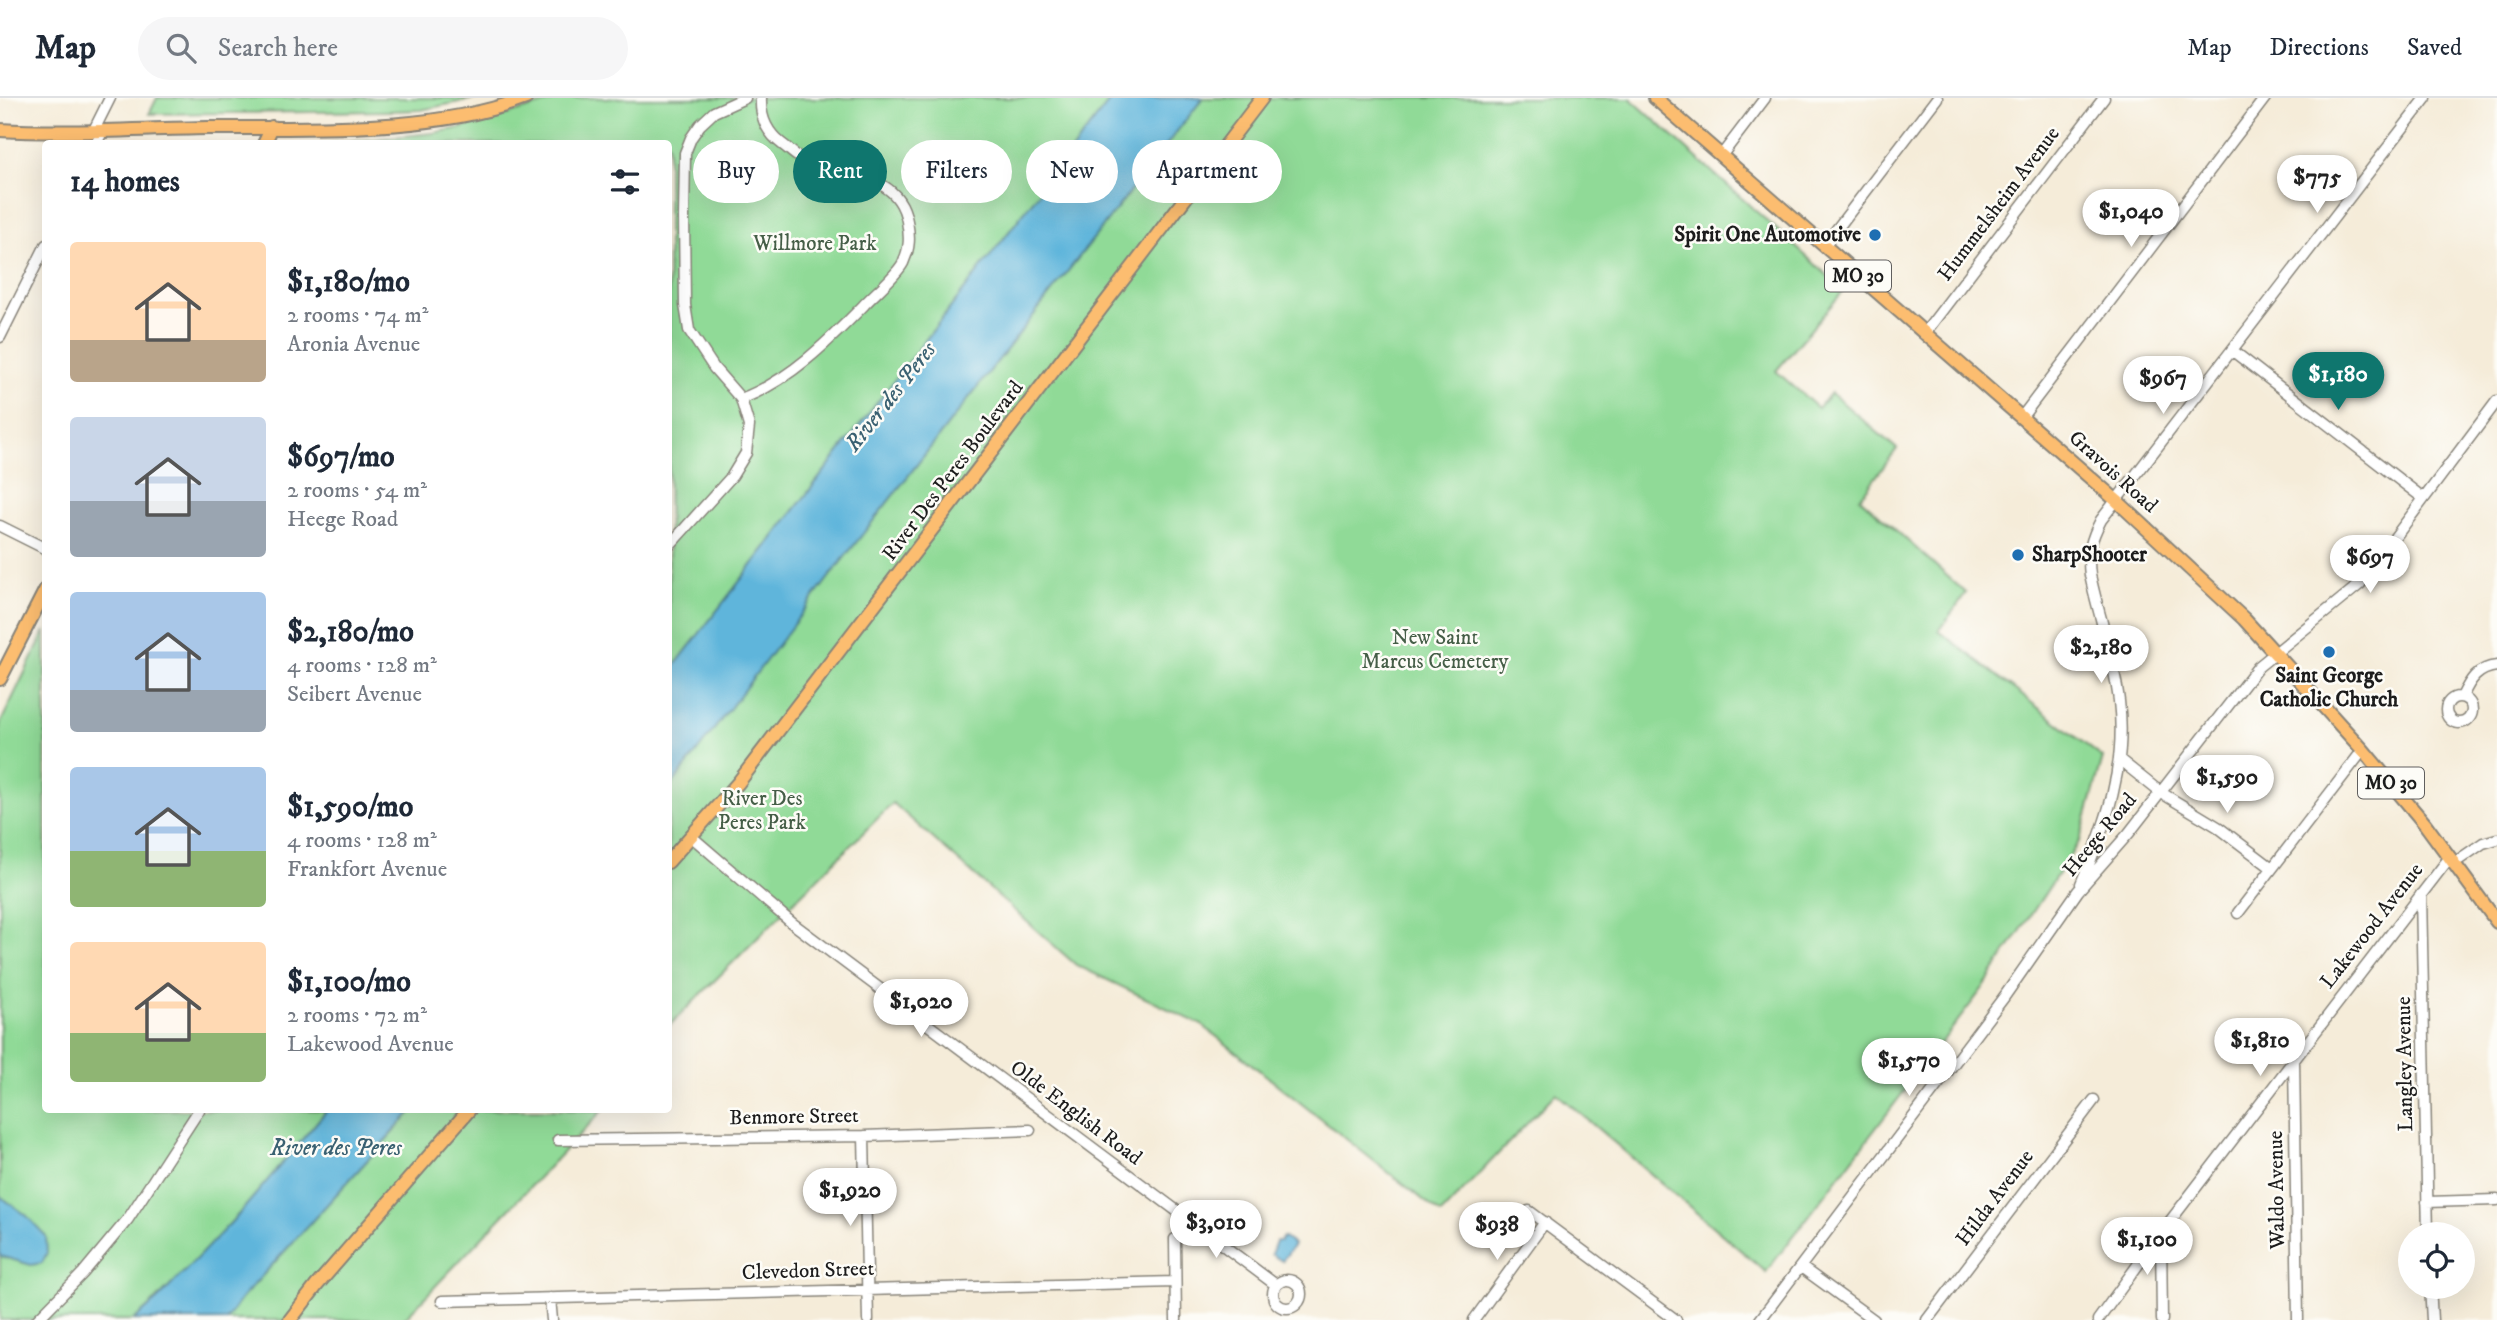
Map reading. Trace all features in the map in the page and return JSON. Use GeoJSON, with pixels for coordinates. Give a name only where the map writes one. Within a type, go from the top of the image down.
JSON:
{"type":"FeatureCollection","features":[{"type":"Feature","properties":{"kind":"main road"},"geometry":{"type":"LineString","coordinates":[[0,130],[272,127],[424,121],[479,113],[526,98]]}},
{"type":"Feature","properties":{"kind":"main road","name":"River Des Peres Boulevard"},"geometry":{"type":"LineString","coordinates":[[672,858],[738,783],[1262,98]]}},
{"type":"Feature","properties":{"kind":"main road","name":"Gravois Road"},"geometry":{"type":"LineString","coordinates":[[1655,98],[2117,501],[2201,578],[2276,652],[2363,750],[2452,860],[2497,922]]}},
{"type":"Feature","properties":{"kind":"main road"},"geometry":{"type":"LineString","coordinates":[[266,140],[272,127]]}},
{"type":"Feature","properties":{"kind":"main road"},"geometry":{"type":"LineString","coordinates":[[0,679],[42,597]]}},
{"type":"Feature","properties":{"kind":"main road"},"geometry":{"type":"LineString","coordinates":[[290,1320],[317,1285],[466,1113]]}},
{"type":"Feature","properties":{"kind":"street"},"geometry":{"type":"LineString","coordinates":[[97,140],[110,98]]}},
{"type":"Feature","properties":{"kind":"street"},"geometry":{"type":"LineString","coordinates":[[672,543],[732,476],[746,453],[749,426],[741,399],[714,369],[689,330],[685,305],[684,217],[685,153],[691,138],[714,112],[745,98]]}},
{"type":"Feature","properties":{"kind":"street"},"geometry":{"type":"LineString","coordinates":[[741,399],[755,394],[813,356],[902,265],[911,241],[907,216],[901,202],[888,188],[872,179],[799,157],[774,137],[761,114],[761,98]]}},
{"type":"Feature","properties":{"kind":"street"},"geometry":{"type":"LineString","coordinates":[[1721,156],[1765,98]]}},
{"type":"Feature","properties":{"kind":"street"},"geometry":{"type":"LineString","coordinates":[[1824,246],[1937,98]]}},
{"type":"Feature","properties":{"kind":"street","name":"Hummelsheim Avenue"},"geometry":{"type":"LineString","coordinates":[[1924,334],[2104,98]]}},
{"type":"Feature","properties":{"kind":"street"},"geometry":{"type":"LineString","coordinates":[[2021,418],[2265,98]]}},
{"type":"Feature","properties":{"kind":"street"},"geometry":{"type":"LineString","coordinates":[[2078,891],[2104,828],[2120,760],[2119,700],[2088,559],[2095,530],[2424,99]]}},
{"type":"Feature","properties":{"kind":"street"},"geometry":{"type":"LineString","coordinates":[[0,337],[42,253]]}},
{"type":"Feature","properties":{"kind":"street"},"geometry":{"type":"LineString","coordinates":[[2233,351],[2423,498]]}},
{"type":"Feature","properties":{"kind":"street","name":"Heege Road"},"geometry":{"type":"LineString","coordinates":[[1760,1320],[2004,997],[2078,891],[2107,860],[2258,667],[2360,583],[2497,401]]}},
{"type":"Feature","properties":{"kind":"street"},"geometry":{"type":"LineString","coordinates":[[0,526],[42,547]]}},
{"type":"Feature","properties":{"kind":"street"},"geometry":{"type":"LineString","coordinates":[[2462,697],[2474,675],[2487,667],[2497,666]]}},
{"type":"Feature","properties":{"kind":"street"},"geometry":{"type":"LineString","coordinates":[[2238,913],[2363,750]]}},
{"type":"Feature","properties":{"kind":"street"},"geometry":{"type":"LineString","coordinates":[[2120,760],[2160,792],[2218,827],[2272,868]]}},
{"type":"Feature","properties":{"kind":"street","name":"Olde English Road"},"geometry":{"type":"LineString","coordinates":[[692,837],[792,923],[1276,1285]]}},
{"type":"Feature","properties":{"kind":"street","name":"Lakewood Avenue"},"geometry":{"type":"LineString","coordinates":[[2098,1320],[2161,1233],[2421,893],[2452,860],[2483,843],[2497,839]]}},
{"type":"Feature","properties":{"kind":"street","name":"Langley Avenue"},"geometry":{"type":"LineString","coordinates":[[2421,893],[2428,1222]]}},
{"type":"Feature","properties":{"kind":"street","name":"Waldo Avenue"},"geometry":{"type":"LineString","coordinates":[[2294,1059],[2298,1320]]}},
{"type":"Feature","properties":{"kind":"street","name":"Hilda Avenue"},"geometry":{"type":"LineString","coordinates":[[1927,1320],[2094,1100]]}},
{"type":"Feature","properties":{"kind":"street"},"geometry":{"type":"LineString","coordinates":[[37,1320],[83,1273],[128,1219],[197,1113]]}},
{"type":"Feature","properties":{"kind":"street","name":"Benmore Street"},"geometry":{"type":"LineString","coordinates":[[558,1140],[864,1136],[1030,1130]]}},
{"type":"Feature","properties":{"kind":"street"},"geometry":{"type":"LineString","coordinates":[[864,1136],[868,1320]]}},
{"type":"Feature","properties":{"kind":"street"},"geometry":{"type":"LineString","coordinates":[[2427,1202],[2497,1200]]}},
{"type":"Feature","properties":{"kind":"street"},"geometry":{"type":"LineString","coordinates":[[1530,1211],[1675,1320]]}},
{"type":"Feature","properties":{"kind":"street"},"geometry":{"type":"LineString","coordinates":[[1474,1320],[1545,1222]]}},
{"type":"Feature","properties":{"kind":"street"},"geometry":{"type":"LineString","coordinates":[[2161,1233],[2162,1320]]}},
{"type":"Feature","properties":{"kind":"street"},"geometry":{"type":"LineString","coordinates":[[1175,1239],[1176,1320]]}},
{"type":"Feature","properties":{"kind":"street"},"geometry":{"type":"LineString","coordinates":[[1801,1267],[1874,1320]]}},
{"type":"Feature","properties":{"kind":"street","name":"Clevedon Street"},"geometry":{"type":"LineString","coordinates":[[442,1301],[1175,1282]]}},
{"type":"Feature","properties":{"kind":"street"},"geometry":{"type":"LineString","coordinates":[[550,1298],[552,1320]]}},
{"type":"Feature","properties":{"kind":"street"},"geometry":{"type":"LineString","coordinates":[[2430,1299],[2431,1320]]}},
{"type":"Feature","properties":{"kind":"green space"},"geometry":{"type":"Polygon","coordinates":[[[157,98],[479,98],[421,110],[149,114],[157,98]]]}},
{"type":"Feature","properties":{"kind":"green space","name":"Willmore Park"},"geometry":{"type":"Polygon","coordinates":[[[564,98],[1112,98],[1080,140],[1026,140],[1026,203],[1031,203],[672,669],[672,140],[367,140],[460,128],[564,98]]]}},
{"type":"Feature","properties":{"kind":"green space","name":"New Saint Marcus Cemetery"},"geometry":{"type":"Polygon","coordinates":[[[1203,98],[1630,98],[1844,290],[1776,371],[1818,408],[1831,393],[1897,449],[1860,498],[1966,593],[1939,631],[2103,758],[2080,840],[1983,988],[1766,1272],[1556,1093],[1441,1214],[1202,1025],[1076,965],[893,803],[672,1023],[672,784],[830,576],[1132,189],[1132,203],[1282,203],[1282,140],[1170,140],[1203,98]]]}},
{"type":"Feature","properties":{"kind":"green space"},"geometry":{"type":"Polygon","coordinates":[[[42,637],[42,1113],[324,1113],[210,1245],[134,1320],[0,1320],[0,724],[42,637]]]}},
{"type":"Feature","properties":{"kind":"green space"},"geometry":{"type":"Polygon","coordinates":[[[410,1113],[600,1113],[401,1320],[226,1320],[242,1298],[410,1113]]]}},
{"type":"Feature","properties":{"kind":"water","name":"River des Peres"},"geometry":{"type":"Polygon","coordinates":[[[1112,98],[1203,98],[1170,140],[1132,140],[1132,189],[830,576],[672,785],[672,669],[1031,203],[1118,203],[1118,140],[1080,140],[1112,98]]]}},
{"type":"Feature","properties":{"kind":"water","name":"River des Peres"},"geometry":{"type":"Polygon","coordinates":[[[324,1113],[410,1113],[242,1298],[226,1320],[134,1320],[159,1298],[239,1214],[324,1113]]]}},
{"type":"Feature","properties":{"kind":"water"},"geometry":{"type":"Polygon","coordinates":[[[0,1196],[26,1215],[46,1236],[47,1253],[42,1263],[31,1265],[0,1256],[0,1196]]]}},
{"type":"Feature","properties":{"kind":"water"},"geometry":{"type":"Polygon","coordinates":[[[1283,1237],[1294,1245],[1282,1261],[1271,1254],[1276,1241],[1283,1237]]]}},
{"type":"Feature","properties":{"kind":"place","name":"Spirit One Automotive"},"geometry":{"type":"Point","coordinates":[1875,235]}},
{"type":"Feature","properties":{"kind":"place","name":"SharpShooter"},"geometry":{"type":"Point","coordinates":[2018,555]}},
{"type":"Feature","properties":{"kind":"place","name":"Saint George Catholic Church"},"geometry":{"type":"Point","coordinates":[2329,652]}},
{"type":"Feature","properties":{"kind":"park label","name":"River Des Peres Park"},"geometry":{"type":"Point","coordinates":[762,811]}}]}
